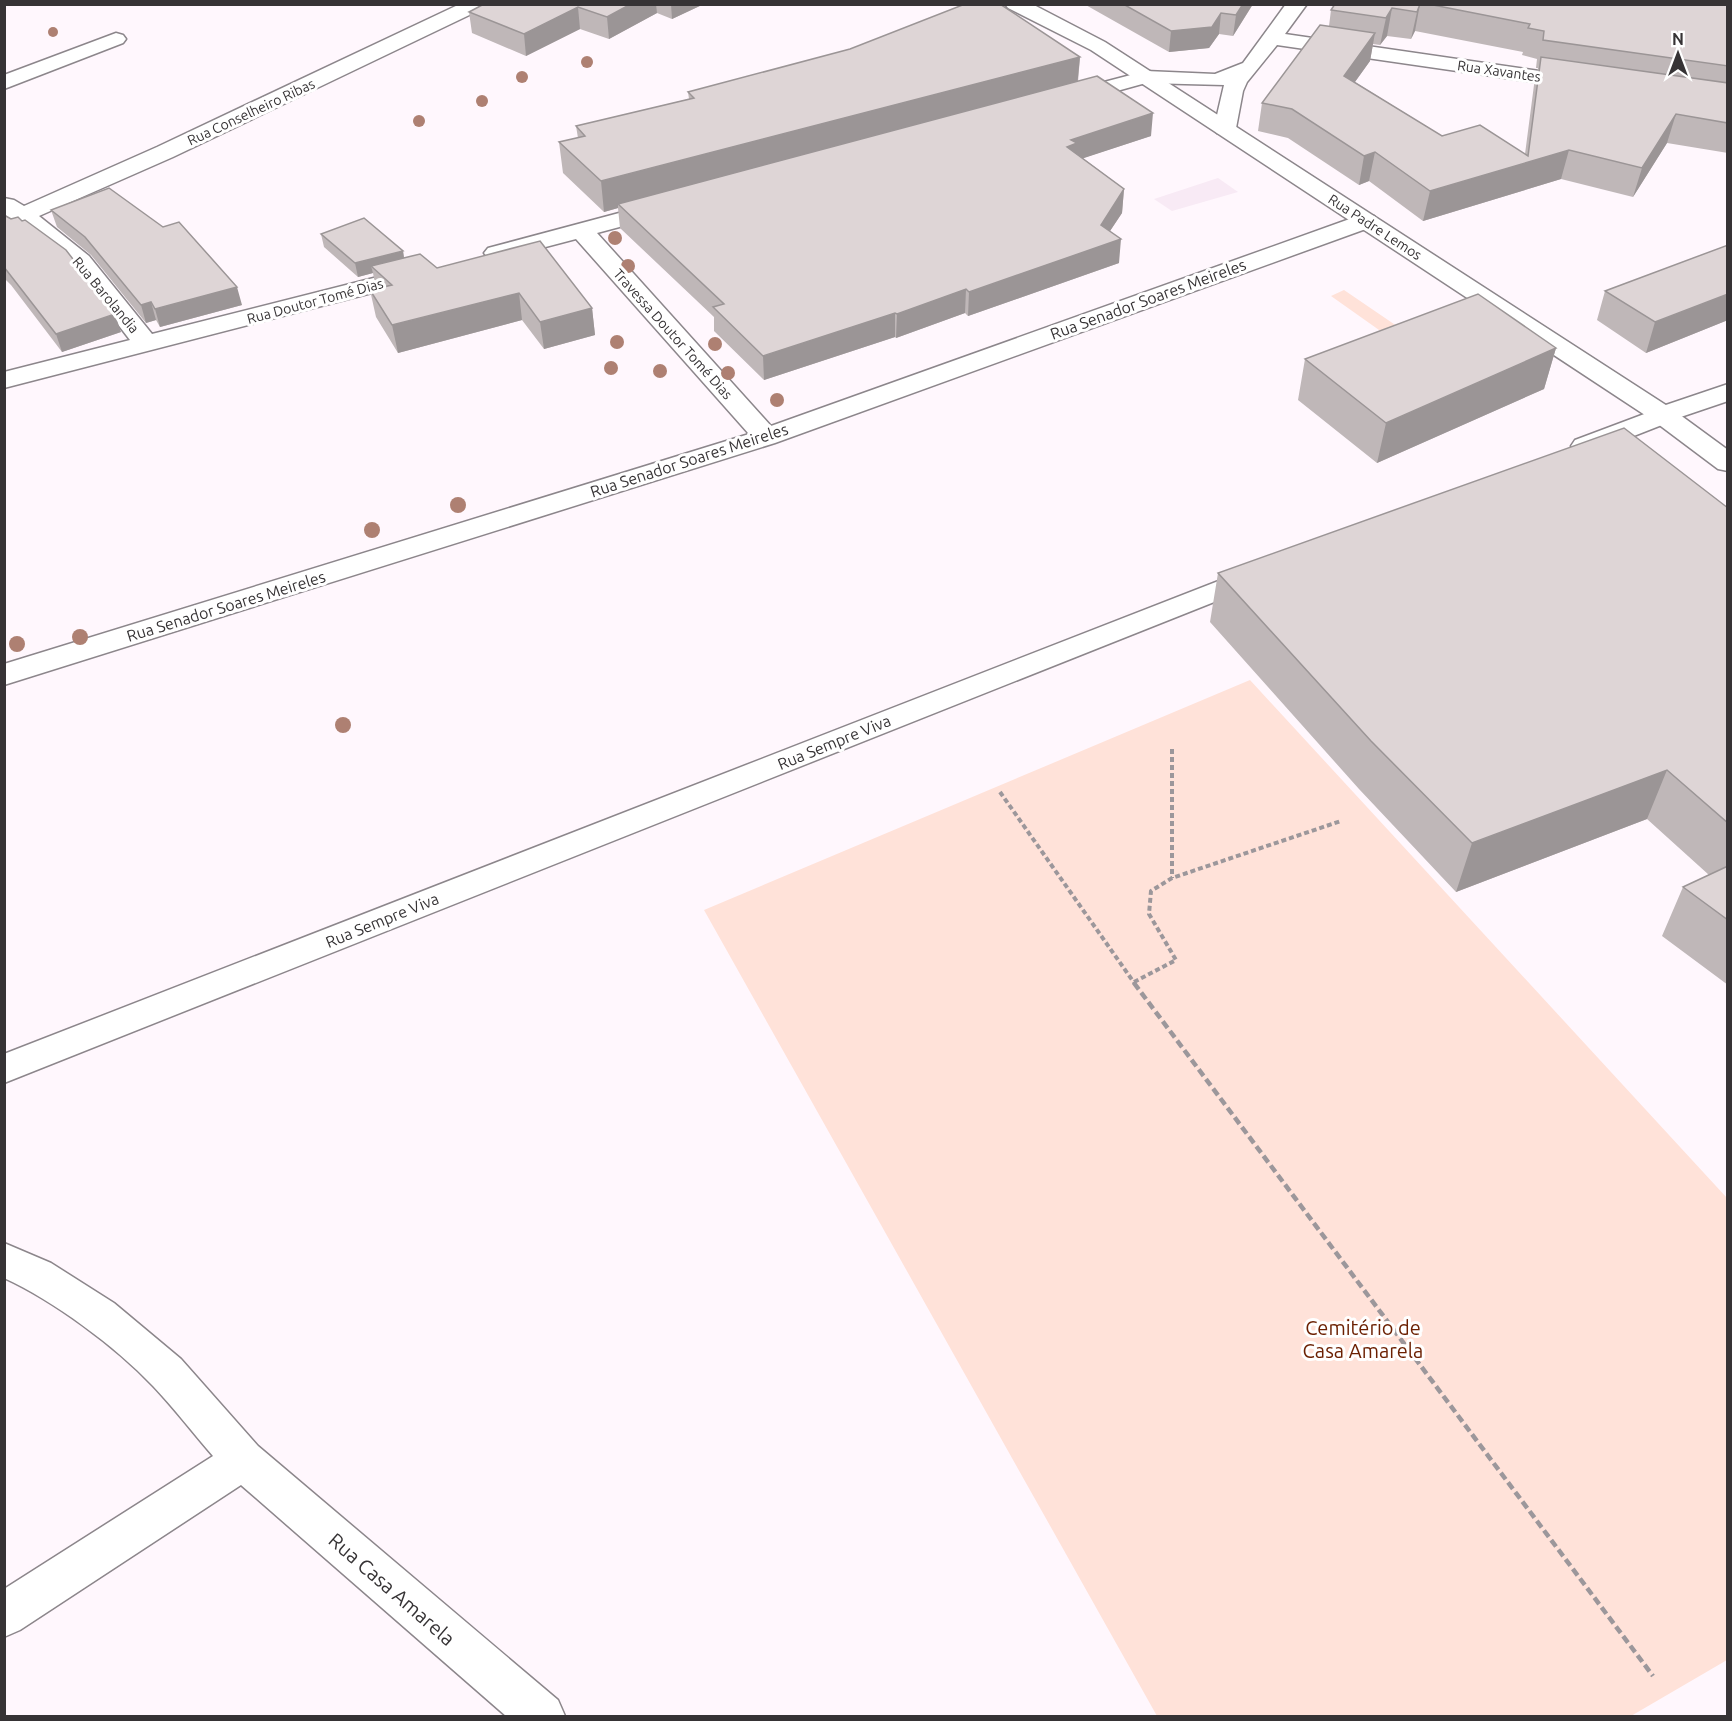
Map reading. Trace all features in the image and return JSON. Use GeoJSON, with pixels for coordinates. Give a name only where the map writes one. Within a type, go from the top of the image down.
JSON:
{"type":"FeatureCollection","features":[{"type":"Feature","properties":{"kind":"street","name":"Rua Conselheiro Ribas"},"geometry":{"type":"LineString","coordinates":[[14,210],[165,152],[477,4]]}},
{"type":"Feature","properties":{"kind":"street","name":"Rua Padre Lemos"},"geometry":{"type":"LineString","coordinates":[[1015,4],[1098,46],[1226,128],[1663,415],[1728,463]]}},
{"type":"Feature","properties":{"kind":"street"},"geometry":{"type":"LineString","coordinates":[[1226,128],[1232,91],[1238,79],[1250,67],[1297,4]]}},
{"type":"Feature","properties":{"kind":"street","name":"Rua Xavantes"},"geometry":{"type":"LineString","coordinates":[[1271,38],[1600,86]]}},
{"type":"Feature","properties":{"kind":"street"},"geometry":{"type":"LineString","coordinates":[[4,82],[116,39]]}},
{"type":"Feature","properties":{"kind":"street"},"geometry":{"type":"LineString","coordinates":[[1048,103],[1146,77],[1218,80],[1250,67]]}},
{"type":"Feature","properties":{"kind":"street"},"geometry":{"type":"LineString","coordinates":[[478,258],[684,202]]}},
{"type":"Feature","properties":{"kind":"street","name":"Rua Barolandia"},"geometry":{"type":"LineString","coordinates":[[14,210],[81,261],[147,345]]}},
{"type":"Feature","properties":{"kind":"street","name":"Rua Senador Soares Meireles"},"geometry":{"type":"LineString","coordinates":[[4,675],[766,437],[1366,221]]}},
{"type":"Feature","properties":{"kind":"street","name":"Travessa Doutor Tomé Dias"},"geometry":{"type":"LineString","coordinates":[[581,230],[766,437]]}},
{"type":"Feature","properties":{"kind":"street","name":"Rua Doutor Tomé Dias"},"geometry":{"type":"LineString","coordinates":[[4,380],[433,270]]}},
{"type":"Feature","properties":{"kind":"street"},"geometry":{"type":"LineString","coordinates":[[1557,457],[1728,392]]}},
{"type":"Feature","properties":{"kind":"street","name":"Rua Sempre Viva"},"geometry":{"type":"LineString","coordinates":[[4,1069],[1280,566]]}},
{"type":"Feature","properties":{"kind":"street","name":"Rua Casa Amarela"},"geometry":{"type":"LineString","coordinates":[[4,1260],[37,1275],[100,1315],[167,1372],[243,1460],[510,1691],[542,1716]]}},
{"type":"Feature","properties":{"kind":"street"},"geometry":{"type":"LineString","coordinates":[[4,1615],[243,1460]]}},
{"type":"Feature","properties":{"kind":"path"},"geometry":{"type":"LineString","coordinates":[[1172,749],[1172,878]]}},
{"type":"Feature","properties":{"kind":"path"},"geometry":{"type":"LineString","coordinates":[[1000,792],[1134,982],[1653,1676]]}},
{"type":"Feature","properties":{"kind":"path"},"geometry":{"type":"LineString","coordinates":[[1134,982],[1176,960],[1149,914],[1151,891],[1172,878],[1341,821]]}},
{"type":"Feature","properties":{"kind":"shaded area"},"geometry":{"type":"Polygon","coordinates":[[[1218,178],[1238,192],[1172,211],[1154,199],[1218,178]]]}},
{"type":"Feature","properties":{"kind":"green space"},"geometry":{"type":"Polygon","coordinates":[[[1344,290],[1410,335],[1396,342],[1331,296],[1344,290]]]}},
{"type":"Feature","properties":{"kind":"green space","name":"Cemitério de Casa Amarela"},"geometry":{"type":"Polygon","coordinates":[[[1250,680],[1727,1198],[1727,1660],[1631,1716],[1157,1716],[704,910],[1250,680]]]}},
{"type":"Feature","properties":{"kind":"building"},"geometry":{"type":"Polygon","coordinates":[[[484,4],[631,4],[607,17],[578,7],[524,34],[469,12],[484,4]]]}},
{"type":"Feature","properties":{"kind":"building"},"geometry":{"type":"Polygon","coordinates":[[[965,4],[1000,4],[1080,57],[601,181],[559,142],[585,136],[576,126],[694,98],[688,92],[850,49],[965,4]]]}},
{"type":"Feature","properties":{"kind":"building"},"geometry":{"type":"Polygon","coordinates":[[[1123,4],[1243,4],[1236,15],[1221,13],[1212,27],[1171,31],[1123,4]]]}},
{"type":"Feature","properties":{"kind":"building"},"geometry":{"type":"Polygon","coordinates":[[[1335,4],[1420,4],[1417,12],[1392,8],[1386,18],[1331,10],[1335,4]]]}},
{"type":"Feature","properties":{"kind":"building"},"geometry":{"type":"Polygon","coordinates":[[[1428,4],[1728,4],[1728,66],[1543,40],[1544,31],[1528,28],[1530,24],[1428,4]]]}},
{"type":"Feature","properties":{"kind":"building"},"geometry":{"type":"Polygon","coordinates":[[[1320,25],[1375,33],[1344,76],[1442,136],[1480,125],[1528,156],[1541,57],[1728,83],[1728,123],[1676,114],[1642,168],[1569,150],[1430,191],[1375,152],[1364,156],[1292,109],[1262,103],[1320,25]]]}},
{"type":"Feature","properties":{"kind":"building"},"geometry":{"type":"Polygon","coordinates":[[[1097,76],[1153,113],[1071,140],[1077,143],[1067,147],[1124,189],[1101,225],[1121,239],[969,292],[966,289],[897,314],[763,356],[713,307],[724,304],[618,204],[1097,76]]]}},
{"type":"Feature","properties":{"kind":"building"},"geometry":{"type":"Polygon","coordinates":[[[109,188],[163,227],[179,222],[237,287],[155,309],[151,302],[141,305],[85,237],[51,210],[109,188]]]}},
{"type":"Feature","properties":{"kind":"building"},"geometry":{"type":"Polygon","coordinates":[[[4,215],[11,219],[18,217],[22,221],[25,220],[66,250],[115,314],[56,334],[4,267],[4,215]]]}},
{"type":"Feature","properties":{"kind":"building"},"geometry":{"type":"Polygon","coordinates":[[[364,218],[403,251],[355,263],[321,234],[364,218]]]}},
{"type":"Feature","properties":{"kind":"building"},"geometry":{"type":"Polygon","coordinates":[[[540,241],[592,308],[540,322],[519,293],[392,325],[370,290],[392,285],[371,266],[420,254],[437,268],[540,241]]]}},
{"type":"Feature","properties":{"kind":"building"},"geometry":{"type":"Polygon","coordinates":[[[1728,245],[1728,294],[1655,322],[1605,291],[1728,245]]]}},
{"type":"Feature","properties":{"kind":"building"},"geometry":{"type":"Polygon","coordinates":[[[1478,294],[1556,348],[1386,423],[1305,359],[1478,294]]]}},
{"type":"Feature","properties":{"kind":"building"},"geometry":{"type":"Polygon","coordinates":[[[1624,428],[1728,508],[1728,823],[1667,770],[1472,843],[1371,741],[1218,573],[1624,428]]]}},
{"type":"Feature","properties":{"kind":"building"},"geometry":{"type":"Polygon","coordinates":[[[1728,866],[1728,920],[1683,887],[1728,866]]]}}]}
